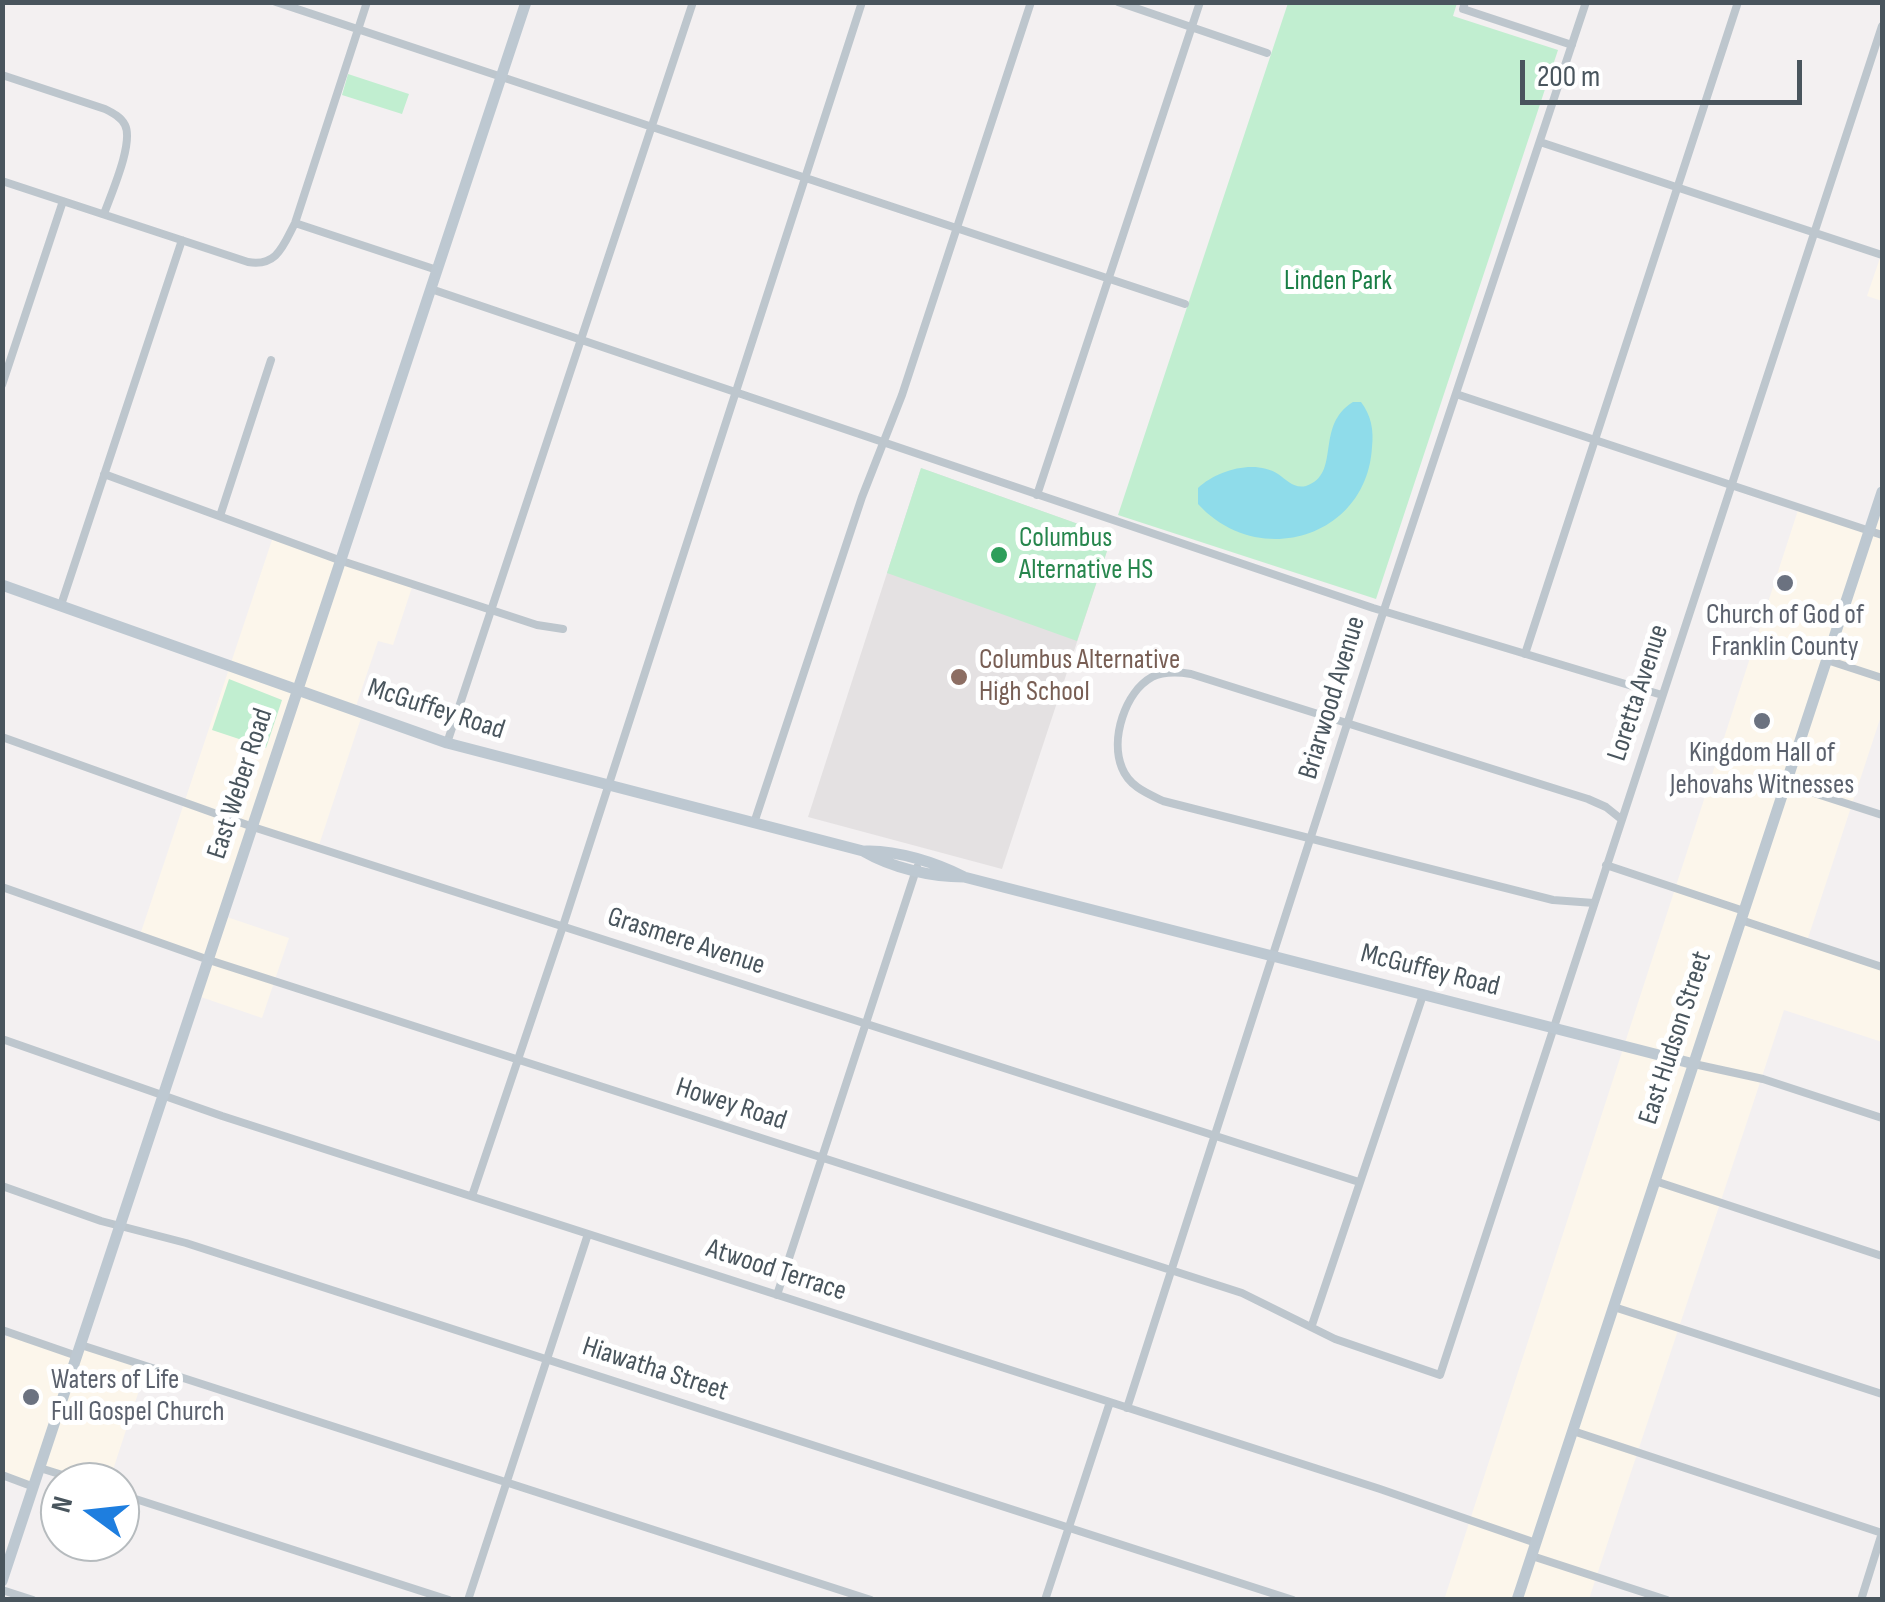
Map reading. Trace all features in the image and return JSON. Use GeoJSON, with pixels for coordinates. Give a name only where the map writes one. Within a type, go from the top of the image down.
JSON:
{"type":"FeatureCollection","features":[{"type":"Feature","properties":{"kind":"street"},"geometry":{"type":"LineString","coordinates":[[276,2],[1185,304]]}},
{"type":"Feature","properties":{"kind":"street"},"geometry":{"type":"LineString","coordinates":[[2,181],[259,264],[279,255],[295,223],[366,2]]}},
{"type":"Feature","properties":{"kind":"street","name":"East Weber Road"},"geometry":{"type":"LineString","coordinates":[[42,1462],[526,2]]}},
{"type":"Feature","properties":{"kind":"street"},"geometry":{"type":"LineString","coordinates":[[447,743],[693,2]]}},
{"type":"Feature","properties":{"kind":"street"},"geometry":{"type":"LineString","coordinates":[[472,1196],[862,2]]}},
{"type":"Feature","properties":{"kind":"street"},"geometry":{"type":"LineString","coordinates":[[754,823],[1030,2]]}},
{"type":"Feature","properties":{"kind":"street"},"geometry":{"type":"LineString","coordinates":[[1118,2],[1267,53]]}},
{"type":"Feature","properties":{"kind":"street"},"geometry":{"type":"LineString","coordinates":[[1037,495],[1200,2]]}},
{"type":"Feature","properties":{"kind":"street","name":"Briarwood Avenue"},"geometry":{"type":"LineString","coordinates":[[1128,1408],[1383,611],[1586,2]]}},
{"type":"Feature","properties":{"kind":"street"},"geometry":{"type":"LineString","coordinates":[[1525,654],[1738,2]]}},
{"type":"Feature","properties":{"kind":"street"},"geometry":{"type":"LineString","coordinates":[[1464,6],[1572,45]]}},
{"type":"Feature","properties":{"kind":"street","name":"Loretta Avenue"},"geometry":{"type":"LineString","coordinates":[[1440,1375],[1882,26]]}},
{"type":"Feature","properties":{"kind":"street"},"geometry":{"type":"LineString","coordinates":[[2,75],[106,110],[125,125],[125,150],[104,214]]}},
{"type":"Feature","properties":{"kind":"street"},"geometry":{"type":"LineString","coordinates":[[1540,142],[1882,255]]}},
{"type":"Feature","properties":{"kind":"street"},"geometry":{"type":"LineString","coordinates":[[2,384],[63,201]]}},
{"type":"Feature","properties":{"kind":"street"},"geometry":{"type":"LineString","coordinates":[[295,223],[437,270]]}},
{"type":"Feature","properties":{"kind":"street"},"geometry":{"type":"LineString","coordinates":[[61,605],[182,240]]}},
{"type":"Feature","properties":{"kind":"street"},"geometry":{"type":"LineString","coordinates":[[431,289],[1383,611],[1662,694]]}},
{"type":"Feature","properties":{"kind":"street"},"geometry":{"type":"LineString","coordinates":[[220,516],[271,360]]}},
{"type":"Feature","properties":{"kind":"street"},"geometry":{"type":"LineString","coordinates":[[1456,394],[1876,533]]}},
{"type":"Feature","properties":{"kind":"street"},"geometry":{"type":"LineString","coordinates":[[104,474],[341,560],[537,626],[562,630]]}},
{"type":"Feature","properties":{"kind":"street","name":"East Hudson Street"},"geometry":{"type":"LineString","coordinates":[[1517,1600],[1827,660],[1876,533],[1882,492]]}},
{"type":"Feature","properties":{"kind":"street","name":"McGuffey Road"},"geometry":{"type":"LineString","coordinates":[[2,586],[447,743],[876,858],[918,865],[944,877],[964,877],[1763,1079],[1882,1118]]}},
{"type":"Feature","properties":{"kind":"street"},"geometry":{"type":"LineString","coordinates":[[1827,660],[1882,678]]}},
{"type":"Feature","properties":{"kind":"street"},"geometry":{"type":"LineString","coordinates":[[1594,903],[1553,900],[1163,801],[1138,790],[1122,768],[1118,744],[1129,703],[1142,685],[1164,672],[1190,674],[1588,799],[1606,806],[1621,819]]}},
{"type":"Feature","properties":{"kind":"street","name":"Grasmere Avenue"},"geometry":{"type":"LineString","coordinates":[[2,737],[253,826],[1359,1182]]}},
{"type":"Feature","properties":{"kind":"street"},"geometry":{"type":"LineString","coordinates":[[1786,784],[1882,815]]}},
{"type":"Feature","properties":{"kind":"street"},"geometry":{"type":"LineString","coordinates":[[777,1295],[918,865]]}},
{"type":"Feature","properties":{"kind":"street"},"geometry":{"type":"LineString","coordinates":[[1606,865],[1882,967]]}},
{"type":"Feature","properties":{"kind":"street","name":"Howey Road"},"geometry":{"type":"LineString","coordinates":[[2,887],[209,960],[1242,1293],[1336,1339],[1440,1375]]}},
{"type":"Feature","properties":{"kind":"street"},"geometry":{"type":"LineString","coordinates":[[1312,1325],[1422,995]]}},
{"type":"Feature","properties":{"kind":"street","name":"Atwood Terrace"},"geometry":{"type":"LineString","coordinates":[[2,1039],[163,1096],[1128,1408],[1534,1549],[1667,1600]]}},
{"type":"Feature","properties":{"kind":"street"},"geometry":{"type":"LineString","coordinates":[[1655,1182],[1882,1256]]}},
{"type":"Feature","properties":{"kind":"street","name":"Hiawatha Street"},"geometry":{"type":"LineString","coordinates":[[2,1186],[101,1221],[121,1224],[546,1359],[1293,1600]]}},
{"type":"Feature","properties":{"kind":"street"},"geometry":{"type":"LineString","coordinates":[[468,1600],[588,1234]]}},
{"type":"Feature","properties":{"kind":"street"},"geometry":{"type":"LineString","coordinates":[[1614,1307],[1882,1394]]}},
{"type":"Feature","properties":{"kind":"street"},"geometry":{"type":"LineString","coordinates":[[2,1330],[79,1350],[506,1482],[870,1600]]}},
{"type":"Feature","properties":{"kind":"street"},"geometry":{"type":"LineString","coordinates":[[1045,1600],[1110,1402]]}},
{"type":"Feature","properties":{"kind":"street"},"geometry":{"type":"LineString","coordinates":[[1573,1431],[1882,1532],[1860,1600]]}},
{"type":"Feature","properties":{"kind":"street","name":"East Weber Road"},"geometry":{"type":"LineString","coordinates":[[2,1581],[40,1468]]}},
{"type":"Feature","properties":{"kind":"street"},"geometry":{"type":"LineString","coordinates":[[2,1475],[34,1486]]}},
{"type":"Feature","properties":{"kind":"street"},"geometry":{"type":"LineString","coordinates":[[140,1500],[448,1600]]}},
{"type":"Feature","properties":{"kind":"street"},"geometry":{"type":"LineString","coordinates":[[2,1590],[33,1600]]}},
{"type":"Feature","properties":{"kind":"shaded area"},"geometry":{"type":"Polygon","coordinates":[[[1882,256],[1882,301],[1867,296],[1882,256]]]}},
{"type":"Feature","properties":{"kind":"shaded area","name":"Columbus Alternative High School"},"geometry":{"type":"Polygon","coordinates":[[[921,468],[1112,536],[1002,869],[808,817],[921,468]]]}},
{"type":"Feature","properties":{"kind":"shaded area"},"geometry":{"type":"Polygon","coordinates":[[[1882,493],[1882,713],[1807,941],[1882,967],[1882,1042],[1784,1010],[1589,1599],[1444,1600],[1799,507],[1869,532],[1882,493]]]}},
{"type":"Feature","properties":{"kind":"shaded area"},"geometry":{"type":"Polygon","coordinates":[[[274,534],[414,581],[393,645],[378,641],[355,709],[363,712],[318,848],[254,827],[224,916],[289,938],[262,1018],[198,996],[210,960],[140,935],[274,534]]]}},
{"type":"Feature","properties":{"kind":"shaded area"},"geometry":{"type":"Polygon","coordinates":[[[9,1331],[76,1356],[82,1343],[147,1366],[116,1462],[40,1462],[34,1486],[3,1474],[2,1350],[9,1331]]]}},
{"type":"Feature","properties":{"kind":"green space","name":"Linden Park"},"geometry":{"type":"Polygon","coordinates":[[[1288,3],[1457,3],[1453,16],[1558,50],[1376,599],[1118,515],[1288,3]]]}},
{"type":"Feature","properties":{"kind":"green space"},"geometry":{"type":"Polygon","coordinates":[[[348,74],[409,94],[402,114],[342,95],[348,74]]]}},
{"type":"Feature","properties":{"kind":"green space","name":"Columbus Alternative HS"},"geometry":{"type":"Polygon","coordinates":[[[921,468],[1112,536],[1077,641],[887,573],[921,468]]]}},
{"type":"Feature","properties":{"kind":"green space"},"geometry":{"type":"Polygon","coordinates":[[[229,679],[282,700],[266,748],[212,730],[229,679]]]}},
{"type":"Feature","properties":{"kind":"water"},"geometry":{"type":"Polygon","coordinates":[[[1353,402],[1361,402],[1367,412],[1372,447],[1366,478],[1351,504],[1331,522],[1306,534],[1278,539],[1250,536],[1222,524],[1198,504],[1198,488],[1215,476],[1236,469],[1269,470],[1298,486],[1317,480],[1323,471],[1334,424],[1353,402]]]}},
{"type":"Feature","properties":{"kind":"place","name":"Columbus Alternative HS"},"geometry":{"type":"Point","coordinates":[999,555]}},
{"type":"Feature","properties":{"kind":"place","name":"Church of God of Franklin County"},"geometry":{"type":"Point","coordinates":[1785,583]}},
{"type":"Feature","properties":{"kind":"place","name":"Columbus Alternative High School"},"geometry":{"type":"Point","coordinates":[959,677]}},
{"type":"Feature","properties":{"kind":"place","name":"Kingdom Hall of Jehovahs Witnesses"},"geometry":{"type":"Point","coordinates":[1762,721]}},
{"type":"Feature","properties":{"kind":"place","name":"Waters of Life Full Gospel Church"},"geometry":{"type":"Point","coordinates":[31,1397]}}]}
